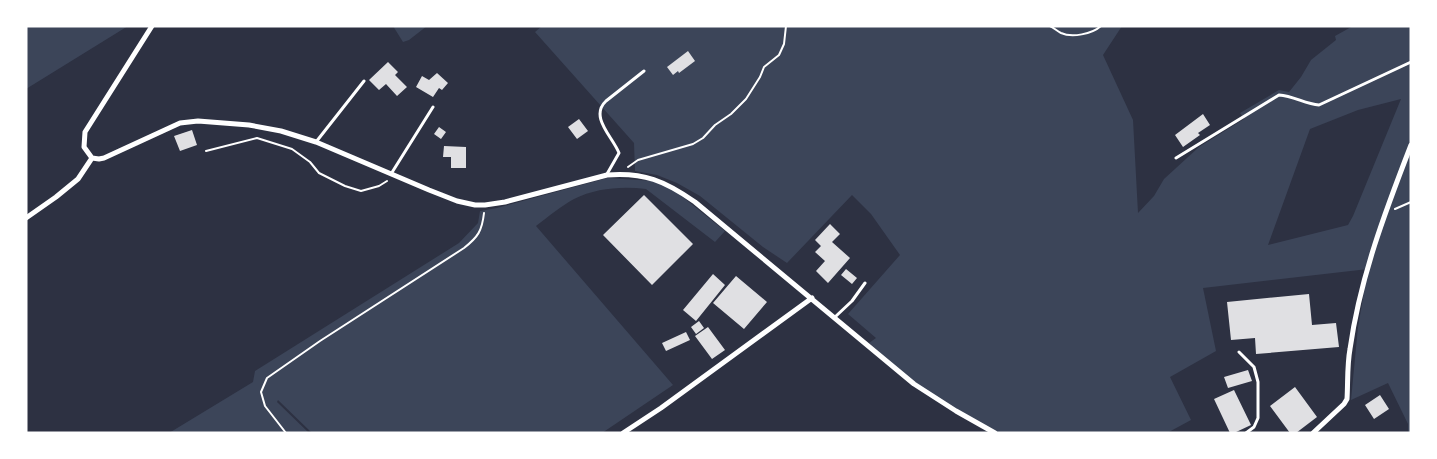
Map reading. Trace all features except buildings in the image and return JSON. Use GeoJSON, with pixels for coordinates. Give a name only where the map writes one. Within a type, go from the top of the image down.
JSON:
{"type":"FeatureCollection","features":[{"type":"Feature","properties":{"kind":"street"},"geometry":{"type":"LineString","coordinates":[[152,26],[85,132],[84,147],[92,158],[99,160],[173,126],[190,121],[249,125],[281,131],[316,142],[457,201],[485,206],[607,175],[618,174],[651,178],[676,189],[695,202],[914,384],[994,433]]}},
{"type":"Feature","properties":{"kind":"street"},"geometry":{"type":"LineString","coordinates":[[1313,433],[1347,399],[1349,352],[1365,273],[1384,215],[1411,146]]}},
{"type":"Feature","properties":{"kind":"street"},"geometry":{"type":"LineString","coordinates":[[26,218],[78,179],[92,158]]}},
{"type":"Feature","properties":{"kind":"street"},"geometry":{"type":"LineString","coordinates":[[623,433],[669,402],[812,298]]}},
{"type":"Feature","properties":{"kind":"lane"},"geometry":{"type":"LineString","coordinates":[[1176,158],[1279,95],[1291,96],[1309,104],[1320,105],[1411,62]]}},
{"type":"Feature","properties":{"kind":"lane"},"geometry":{"type":"LineString","coordinates":[[607,175],[619,153],[600,119],[599,110],[606,101],[644,71]]}},
{"type":"Feature","properties":{"kind":"lane"},"geometry":{"type":"LineString","coordinates":[[316,142],[364,81]]}},
{"type":"Feature","properties":{"kind":"lane"},"geometry":{"type":"LineString","coordinates":[[391,174],[433,107]]}},
{"type":"Feature","properties":{"kind":"lane"},"geometry":{"type":"LineString","coordinates":[[835,317],[852,301],[865,283]]}},
{"type":"Feature","properties":{"kind":"lane"},"geometry":{"type":"LineString","coordinates":[[1239,352],[1254,367],[1258,382],[1258,418],[1254,427],[1246,433]]}},
{"type":"Feature","properties":{"kind":"path"},"geometry":{"type":"LineString","coordinates":[[618,174],[638,160],[693,144],[731,114],[746,99],[760,77],[764,66],[779,55],[784,44],[786,26]]}},
{"type":"Feature","properties":{"kind":"path"},"geometry":{"type":"LineString","coordinates":[[1050,26],[1063,34],[1080,35],[1095,32],[1101,26]]}},
{"type":"Feature","properties":{"kind":"path"},"geometry":{"type":"LineString","coordinates":[[206,151],[257,138],[292,149],[310,162],[319,174],[361,191],[380,186],[391,174]]}},
{"type":"Feature","properties":{"kind":"path"},"geometry":{"type":"LineString","coordinates":[[1384,215],[1411,202]]}},
{"type":"Feature","properties":{"kind":"path"},"geometry":{"type":"LineString","coordinates":[[286,433],[265,406],[261,392],[267,378],[320,341],[464,248],[476,238],[483,226],[485,206]]}},
{"type":"Feature","properties":{"kind":"shaded area"},"geometry":{"type":"Polygon","coordinates":[[[26,26],[128,26],[26,89],[26,26]]]}},
{"type":"Feature","properties":{"kind":"shaded area"},"geometry":{"type":"Polygon","coordinates":[[[393,26],[427,26],[409,40],[403,42],[393,26]]]}},
{"type":"Feature","properties":{"kind":"shaded area"},"geometry":{"type":"Polygon","coordinates":[[[542,26],[1122,26],[1103,55],[1133,120],[1138,213],[1154,196],[1164,179],[1199,147],[1244,119],[1240,113],[1279,90],[1289,92],[1311,60],[1336,40],[1335,36],[1353,26],[1411,26],[1411,433],[1408,433],[1408,424],[1388,383],[1351,400],[1358,327],[1368,269],[1203,288],[1216,351],[1170,377],[1191,420],[1167,433],[997,433],[956,411],[915,383],[869,343],[876,338],[848,314],[900,255],[871,214],[852,195],[787,263],[763,247],[700,196],[677,183],[657,175],[635,171],[634,143],[535,32],[542,26]],[[1401,99],[1358,110],[1310,129],[1268,245],[1348,225],[1401,99]]]}},
{"type":"Feature","properties":{"kind":"shaded area"},"geometry":{"type":"Polygon","coordinates":[[[607,178],[655,181],[674,190],[725,231],[715,242],[646,189],[628,188],[600,190],[582,195],[564,205],[536,226],[673,385],[602,433],[312,433],[278,400],[277,402],[309,433],[169,433],[253,382],[255,371],[459,243],[478,223],[480,211],[607,178]]]}}]}
